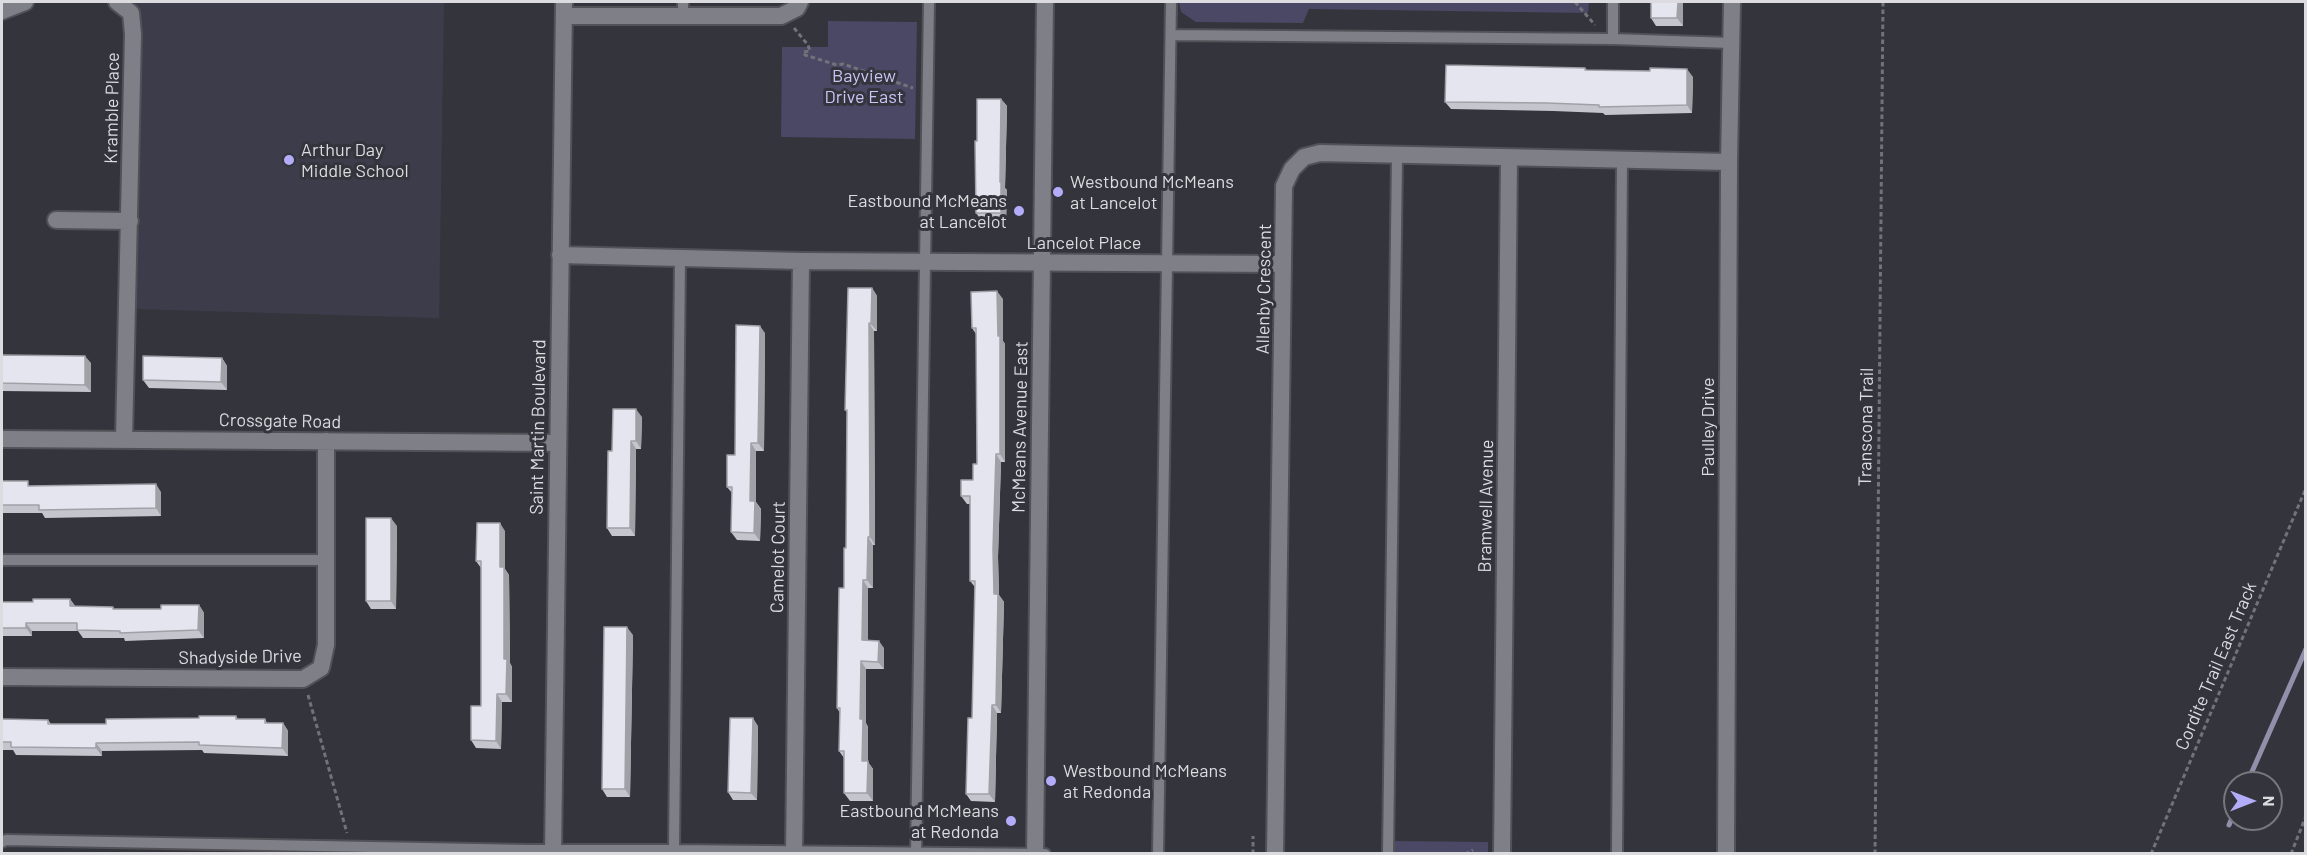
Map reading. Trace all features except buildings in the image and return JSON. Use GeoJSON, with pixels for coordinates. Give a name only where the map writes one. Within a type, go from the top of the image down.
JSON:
{"type":"FeatureCollection","features":[{"type":"Feature","properties":{"kind":"street"},"geometry":{"type":"LineString","coordinates":[[2,11],[25,2]]}},
{"type":"Feature","properties":{"kind":"street","name":"Kramble Place"},"geometry":{"type":"LineString","coordinates":[[117,2],[131,13],[132,22],[130,222],[124,439]]}},
{"type":"Feature","properties":{"kind":"street"},"geometry":{"type":"LineString","coordinates":[[564,9],[683,9],[783,15],[797,8],[800,2]]}},
{"type":"Feature","properties":{"kind":"street","name":"McMeans Avenue East"},"geometry":{"type":"LineString","coordinates":[[1035,853],[1045,2]]}},
{"type":"Feature","properties":{"kind":"street","name":"Paulley Drive"},"geometry":{"type":"LineString","coordinates":[[1726,854],[1729,162],[1732,2]]}},
{"type":"Feature","properties":{"kind":"street","name":"Saint Martin Boulevard"},"geometry":{"type":"LineString","coordinates":[[553,852],[564,9]]}},
{"type":"Feature","properties":{"kind":"street","name":"Allenby Crescent"},"geometry":{"type":"LineString","coordinates":[[1275,854],[1284,186],[1292,169],[1304,157],[1320,153],[1729,162]]}},
{"type":"Feature","properties":{"kind":"street","name":"Bramwell Avenue"},"geometry":{"type":"LineString","coordinates":[[1502,854],[1509,158]]}},
{"type":"Feature","properties":{"kind":"street"},"geometry":{"type":"LineString","coordinates":[[56,220],[130,222]]}},
{"type":"Feature","properties":{"kind":"street","name":"Lancelot Place"},"geometry":{"type":"LineString","coordinates":[[560,255],[801,261],[1283,264]]}},
{"type":"Feature","properties":{"kind":"street","name":"Camelot Court"},"geometry":{"type":"LineString","coordinates":[[794,852],[801,261]]}},
{"type":"Feature","properties":{"kind":"street","name":"Crossgate Road"},"geometry":{"type":"LineString","coordinates":[[2,439],[558,443]]}},
{"type":"Feature","properties":{"kind":"street","name":"Shadyside Drive"},"geometry":{"type":"LineString","coordinates":[[2,676],[303,679],[321,668],[324,657],[327,560],[326,441]]}},
{"type":"Feature","properties":{"kind":"lane"},"geometry":{"type":"LineString","coordinates":[[916,852],[929,2]]}},
{"type":"Feature","properties":{"kind":"lane"},"geometry":{"type":"LineString","coordinates":[[1158,854],[1171,2]]}},
{"type":"Feature","properties":{"kind":"lane"},"geometry":{"type":"LineString","coordinates":[[1610,39],[1613,2]]}},
{"type":"Feature","properties":{"kind":"lane"},"geometry":{"type":"LineString","coordinates":[[1171,35],[1610,39],[1731,43]]}},
{"type":"Feature","properties":{"kind":"lane"},"geometry":{"type":"LineString","coordinates":[[1388,854],[1397,156]]}},
{"type":"Feature","properties":{"kind":"lane"},"geometry":{"type":"LineString","coordinates":[[1617,854],[1622,160]]}},
{"type":"Feature","properties":{"kind":"lane"},"geometry":{"type":"LineString","coordinates":[[674,850],[680,258]]}},
{"type":"Feature","properties":{"kind":"lane"},"geometry":{"type":"LineString","coordinates":[[2,560],[327,560]]}},
{"type":"Feature","properties":{"kind":"lane"},"geometry":{"type":"LineString","coordinates":[[2,842],[553,852],[674,850],[1046,854]]}},
{"type":"Feature","properties":{"kind":"path"},"geometry":{"type":"LineString","coordinates":[[1575,2],[1610,39]]}},
{"type":"Feature","properties":{"kind":"path","name":"Transcona Trail"},"geometry":{"type":"LineString","coordinates":[[1875,854],[1883,2]]}},
{"type":"Feature","properties":{"kind":"path"},"geometry":{"type":"LineString","coordinates":[[783,15],[808,45],[810,51],[803,52],[806,55],[837,65],[843,64],[914,88],[915,83],[928,84]]}},
{"type":"Feature","properties":{"kind":"path","name":"Cordite Trail East Track"},"geometry":{"type":"LineString","coordinates":[[2151,854],[2306,488]]}},
{"type":"Feature","properties":{"kind":"path"},"geometry":{"type":"LineString","coordinates":[[303,679],[351,847]]}},
{"type":"Feature","properties":{"kind":"path"},"geometry":{"type":"LineString","coordinates":[[2291,854],[2306,816]]}},
{"type":"Feature","properties":{"kind":"path"},"geometry":{"type":"LineString","coordinates":[[1253,836],[1253,854]]}},
{"type":"Feature","properties":{"kind":"path"},"geometry":{"type":"LineString","coordinates":[[1465,854],[1473,850]]}},
{"type":"Feature","properties":{"kind":"shaded area","name":"Arthur Day Middle School"},"geometry":{"type":"Polygon","coordinates":[[[126,2],[444,2],[439,318],[135,309],[126,2]]]}},
{"type":"Feature","properties":{"kind":"green space"},"geometry":{"type":"Polygon","coordinates":[[[1179,2],[1589,2],[1588,13],[1309,9],[1303,23],[1196,22],[1181,12],[1179,2]]]}},
{"type":"Feature","properties":{"kind":"green space","name":"Bayview Drive East"},"geometry":{"type":"Polygon","coordinates":[[[828,21],[917,22],[915,139],[781,137],[782,47],[828,47],[828,21]]]}},
{"type":"Feature","properties":{"kind":"green space"},"geometry":{"type":"Polygon","coordinates":[[[1394,841],[1488,842],[1488,853],[1394,853],[1394,841]]]}},
{"type":"Feature","properties":{"kind":"waterway"},"geometry":{"type":"LineString","coordinates":[[2252,771],[2306,649]]}},
{"type":"Feature","properties":{"kind":"place","name":"Arthur Day Middle School"},"geometry":{"type":"Point","coordinates":[289,160]}},
{"type":"Feature","properties":{"kind":"place","name":"Westbound McMeans at Lancelot"},"geometry":{"type":"Point","coordinates":[1058,192]}},
{"type":"Feature","properties":{"kind":"place","name":"Eastbound McMeans at Lancelot"},"geometry":{"type":"Point","coordinates":[1019,211]}},
{"type":"Feature","properties":{"kind":"place","name":"Westbound McMeans at Redonda"},"geometry":{"type":"Point","coordinates":[1051,781]}},
{"type":"Feature","properties":{"kind":"place","name":"Eastbound McMeans at Redonda"},"geometry":{"type":"Point","coordinates":[1011,821]}}]}
